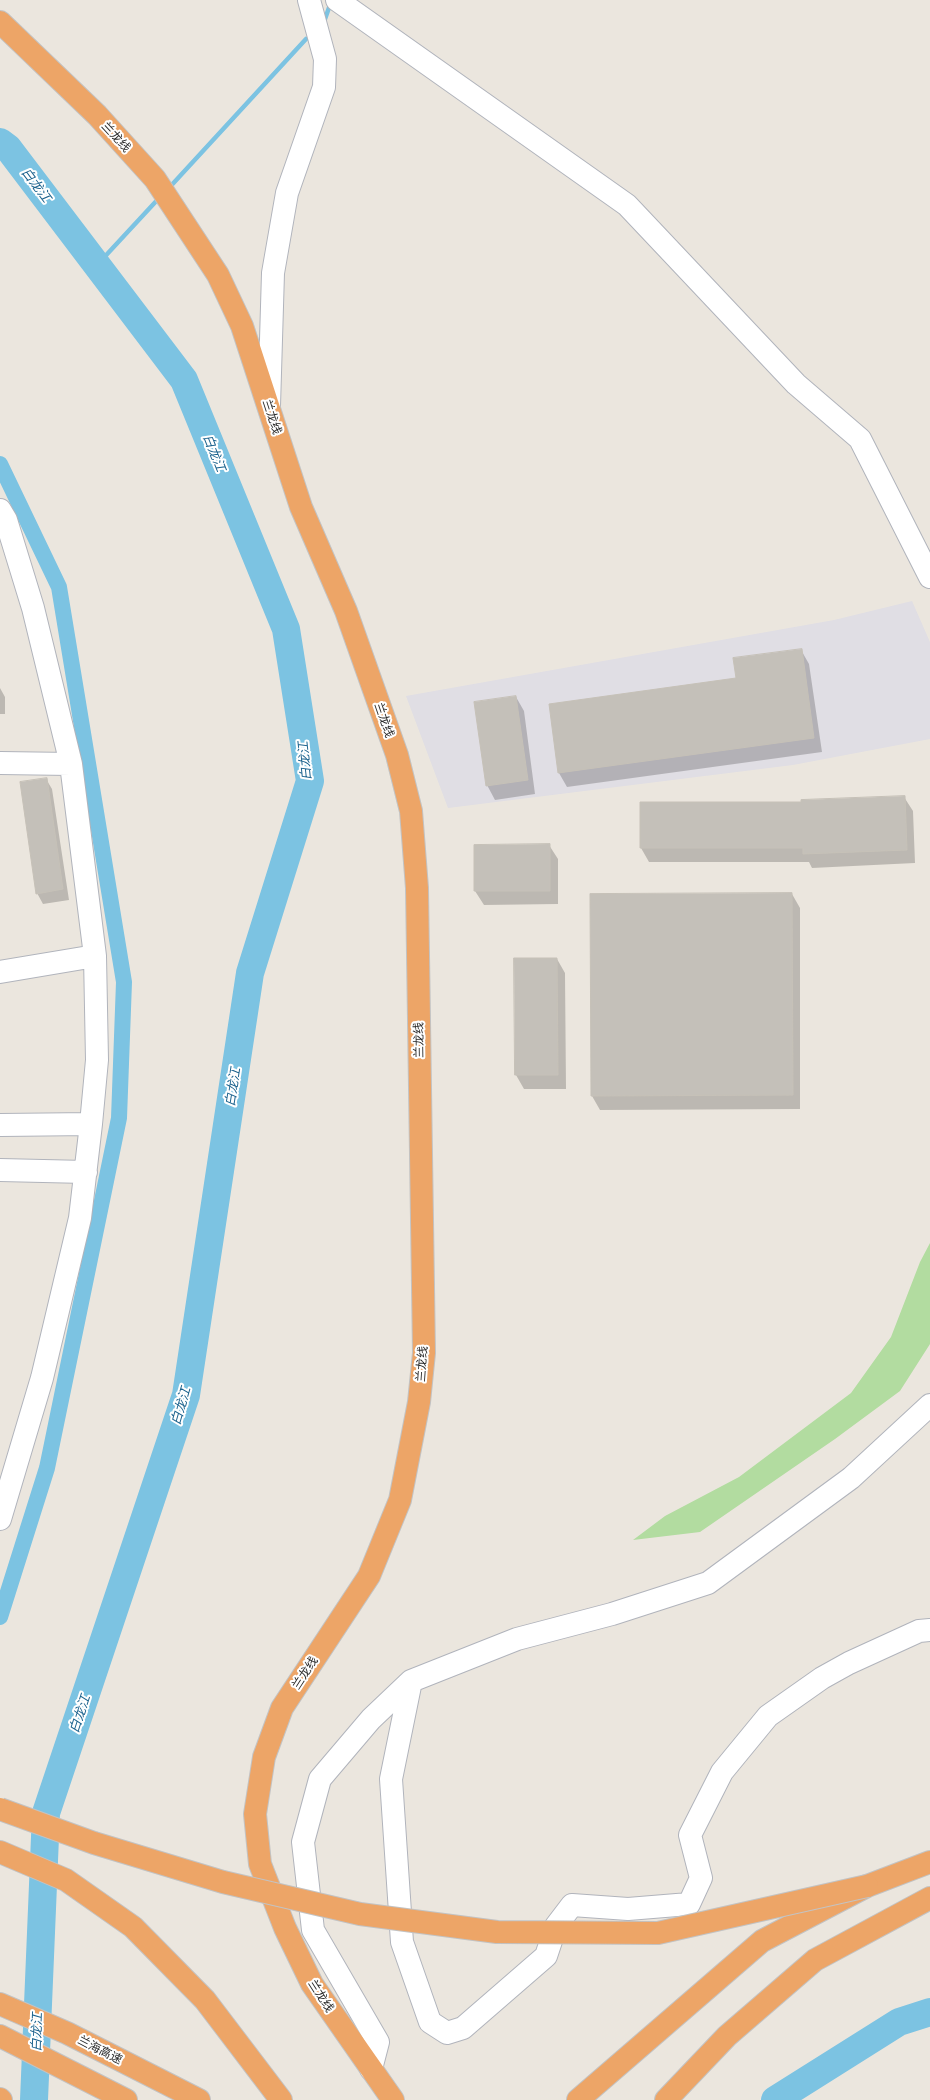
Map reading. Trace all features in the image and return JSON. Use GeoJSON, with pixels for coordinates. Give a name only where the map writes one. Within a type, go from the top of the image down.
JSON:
{"type":"FeatureCollection","features":[{"type":"Feature","properties":{"kind":"highway","name":"兰龙线"},"geometry":{"type":"LineString","coordinates":[[0,22],[97,115],[155,179],[172,203],[221,281],[242,326],[301,507],[346,611],[397,755],[411,811],[417,888],[424,1353],[419,1402],[400,1500],[369,1576],[282,1708],[264,1757],[255,1814],[260,1864],[285,1928],[312,1984],[393,2100]]}},
{"type":"Feature","properties":{"kind":"highway"},"geometry":{"type":"LineString","coordinates":[[0,1809],[94,1843],[223,1882],[360,1914],[497,1932],[658,1933],[867,1886]]}},
{"type":"Feature","properties":{"kind":"highway"},"geometry":{"type":"LineString","coordinates":[[0,1852],[66,1880],[133,1927],[205,2000],[281,2100]]}},
{"type":"Feature","properties":{"kind":"highway"},"geometry":{"type":"LineString","coordinates":[[578,2100],[762,1941],[867,1886],[930,1862]]}},
{"type":"Feature","properties":{"kind":"highway"},"geometry":{"type":"LineString","coordinates":[[666,2100],[727,2036],[816,1960],[930,1898]]}},
{"type":"Feature","properties":{"kind":"highway","name":"兰海高速"},"geometry":{"type":"LineString","coordinates":[[0,2004],[67,2033],[199,2100]]}},
{"type":"Feature","properties":{"kind":"highway"},"geometry":{"type":"LineString","coordinates":[[0,2036],[126,2100]]}},
{"type":"Feature","properties":{"kind":"street"},"geometry":{"type":"LineString","coordinates":[[268,408],[273,272],[287,193],[324,87],[325,59],[309,0]]}},
{"type":"Feature","properties":{"kind":"street"},"geometry":{"type":"LineString","coordinates":[[344,2],[627,205],[796,384],[860,439],[930,576]]}},
{"type":"Feature","properties":{"kind":"street"},"geometry":{"type":"LineString","coordinates":[[0,510],[6,520],[33,608],[71,764],[95,956],[97,1060],[80,1218],[42,1378],[0,1519]]}},
{"type":"Feature","properties":{"kind":"street"},"geometry":{"type":"LineString","coordinates":[[0,763],[71,764]]}},
{"type":"Feature","properties":{"kind":"street"},"geometry":{"type":"LineString","coordinates":[[0,972],[95,956]]}},
{"type":"Feature","properties":{"kind":"street"},"geometry":{"type":"LineString","coordinates":[[0,1125],[91,1124]]}},
{"type":"Feature","properties":{"kind":"street"},"geometry":{"type":"LineString","coordinates":[[0,1170],[86,1172]]}},
{"type":"Feature","properties":{"kind":"street"},"geometry":{"type":"LineString","coordinates":[[371,2069],[378,2042],[313,1930],[304,1842],[320,1779],[371,1719],[411,1680],[517,1639],[612,1614],[708,1583],[851,1478],[930,1405]]}},
{"type":"Feature","properties":{"kind":"street"},"geometry":{"type":"LineString","coordinates":[[411,1680],[391,1779],[402,1942],[430,2022],[447,2033],[463,2028],[546,1956],[556,1926],[572,1905],[628,1909],[689,1904],[701,1878],[690,1835],[722,1772],[768,1716],[822,1678],[848,1663],[919,1631],[930,1630]]}},
{"type":"Feature","properties":{"kind":"shaded area"},"geometry":{"type":"Polygon","coordinates":[[[912,601],[930,642],[930,739],[793,765],[448,808],[406,696],[834,620],[912,601]]]}},
{"type":"Feature","properties":{"kind":"green space"},"geometry":{"type":"Polygon","coordinates":[[[930,1243],[930,1344],[900,1391],[835,1439],[700,1532],[633,1540],[665,1516],[739,1477],[851,1393],[891,1337],[920,1262],[930,1243]]]}},
{"type":"Feature","properties":{"kind":"building"},"geometry":{"type":"Polygon","coordinates":[[[802,649],[814,738],[558,773],[549,704],[736,678],[733,658],[802,649]]]}},
{"type":"Feature","properties":{"kind":"building"},"geometry":{"type":"Polygon","coordinates":[[[516,696],[528,780],[486,786],[474,702],[516,696]]]}},
{"type":"Feature","properties":{"kind":"building"},"geometry":{"type":"Polygon","coordinates":[[[47,778],[63,889],[36,894],[20,782],[47,778]]]}},
{"type":"Feature","properties":{"kind":"building"},"geometry":{"type":"Polygon","coordinates":[[[905,796],[907,850],[803,854],[803,848],[640,848],[640,802],[801,802],[801,800],[905,796]]]}},
{"type":"Feature","properties":{"kind":"building"},"geometry":{"type":"Polygon","coordinates":[[[550,844],[550,891],[474,891],[474,845],[550,844]]]}},
{"type":"Feature","properties":{"kind":"building"},"geometry":{"type":"Polygon","coordinates":[[[792,893],[793,1095],[591,1096],[590,894],[792,893]]]}},
{"type":"Feature","properties":{"kind":"building"},"geometry":{"type":"Polygon","coordinates":[[[514,958],[557,958],[558,1075],[515,1075],[514,958]]]}},
{"type":"Feature","properties":{"kind":"waterway"},"geometry":{"type":"LineString","coordinates":[[325,19],[331,2]]}},
{"type":"Feature","properties":{"kind":"waterway"},"geometry":{"type":"LineString","coordinates":[[168,189],[306,39]]}},
{"type":"Feature","properties":{"kind":"waterway","name":"白龙江"},"geometry":{"type":"LineString","coordinates":[[0,142],[8,148],[184,380],[286,629],[310,781],[250,973],[186,1395],[46,1813],[34,2100]]}},
{"type":"Feature","properties":{"kind":"waterway"},"geometry":{"type":"LineString","coordinates":[[97,265],[160,197]]}},
{"type":"Feature","properties":{"kind":"waterway"},"geometry":{"type":"LineString","coordinates":[[0,464],[59,587],[124,982],[119,1118],[47,1468],[0,1617]]}},
{"type":"Feature","properties":{"kind":"waterway"},"geometry":{"type":"LineString","coordinates":[[775,2100],[899,2022],[930,2012]]}}]}
